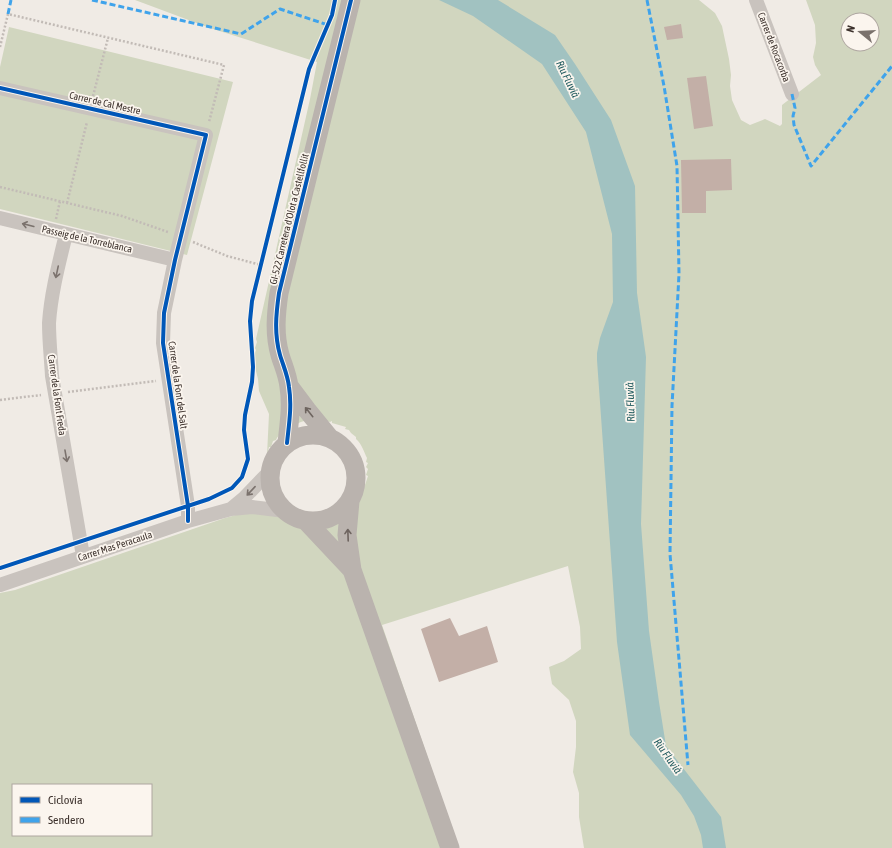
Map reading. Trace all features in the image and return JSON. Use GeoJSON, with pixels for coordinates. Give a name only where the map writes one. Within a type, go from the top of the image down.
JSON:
{"type":"FeatureCollection","features":[{"type":"Feature","properties":{"kind":"street","name":"GI-522 Carretera d'Olot a Castellfollit"},"geometry":{"type":"LineString","coordinates":[[287,443],[291,410],[289,386],[279,353],[276,332],[276,316],[279,293],[351,0]]}},
{"type":"Feature","properties":{"kind":"street","name":"Carrer de Rocacorba"},"geometry":{"type":"LineString","coordinates":[[756,0],[792,94]]}},
{"type":"Feature","properties":{"kind":"street","name":"Carrer de Cal Mestre"},"geometry":{"type":"LineString","coordinates":[[0,88],[206,135]]}},
{"type":"Feature","properties":{"kind":"street","name":"Carrer de la Font del Salt"},"geometry":{"type":"LineString","coordinates":[[188,521],[186,495],[163,343],[164,320],[175,260],[206,135]]}},
{"type":"Feature","properties":{"kind":"street","name":"Passeig de la Torreblanca"},"geometry":{"type":"LineString","coordinates":[[0,218],[175,260]]}},
{"type":"Feature","properties":{"kind":"street","name":"Carrer de la Font Freda"},"geometry":{"type":"LineString","coordinates":[[66,234],[52,295],[50,348],[55,393],[83,556]]}},
{"type":"Feature","properties":{"kind":"street","name":"GI-522 Carretera d'Olot a Castellfollit"},"geometry":{"type":"LineString","coordinates":[[289,386],[329,437]]}},
{"type":"Feature","properties":{"kind":"street"},"geometry":{"type":"LineString","coordinates":[[350,501],[344,509],[331,517],[317,521],[306,521],[285,511],[279,504],[271,488],[270,480],[270,471],[279,451],[295,438],[312,434],[329,437],[345,448],[351,456],[354,464],[356,483],[350,501],[347,535],[352,570],[450,848]]}},
{"type":"Feature","properties":{"kind":"street"},"geometry":{"type":"LineString","coordinates":[[231,509],[244,499],[270,471]]}},
{"type":"Feature","properties":{"kind":"street"},"geometry":{"type":"LineString","coordinates":[[231,509],[252,507],[285,511]]}},
{"type":"Feature","properties":{"kind":"street","name":"Carrer Mas Peracaula"},"geometry":{"type":"LineString","coordinates":[[0,585],[188,521],[231,509]]}},
{"type":"Feature","properties":{"kind":"street"},"geometry":{"type":"LineString","coordinates":[[306,521],[352,570]]}},
{"type":"Feature","properties":{"kind":"path"},"geometry":{"type":"LineString","coordinates":[[0,47],[8,14],[224,65],[206,135]]}},
{"type":"Feature","properties":{"kind":"path"},"geometry":{"type":"LineString","coordinates":[[0,187],[122,216],[181,236],[227,256],[261,265]]}},
{"type":"Feature","properties":{"kind":"path"},"geometry":{"type":"LineString","coordinates":[[259,271],[263,258]]}},
{"type":"Feature","properties":{"kind":"path"},"geometry":{"type":"LineString","coordinates":[[0,400],[168,380]]}},
{"type":"Feature","properties":{"kind":"green space"},"geometry":{"type":"Polygon","coordinates":[[[135,0],[699,0],[715,13],[722,26],[729,59],[732,100],[741,120],[750,125],[765,119],[780,126],[782,124],[782,105],[821,75],[815,65],[813,57],[816,43],[815,25],[806,0],[892,0],[892,848],[584,848],[579,817],[579,793],[573,772],[576,747],[576,721],[569,700],[552,684],[549,667],[564,661],[581,649],[580,627],[568,566],[382,625],[459,848],[0,848],[0,593],[15,590],[225,518],[276,504],[288,514],[307,521],[331,519],[344,513],[362,494],[368,476],[366,475],[368,469],[366,467],[368,463],[366,462],[367,458],[356,437],[349,430],[345,429],[346,427],[332,423],[332,421],[330,422],[313,418],[288,428],[276,440],[273,441],[271,447],[269,447],[267,455],[269,414],[259,391],[255,367],[256,363],[254,356],[257,342],[256,339],[317,62],[210,28],[135,0]]]}},
{"type":"Feature","properties":{"kind":"green space"},"geometry":{"type":"Polygon","coordinates":[[[9,27],[233,82],[187,255],[0,209],[0,67],[9,27]]]}},
{"type":"Feature","properties":{"kind":"water","name":"Riu Fluvià"},"geometry":{"type":"Polygon","coordinates":[[[439,0],[498,0],[555,35],[611,120],[635,186],[637,293],[646,357],[641,524],[649,631],[666,746],[721,817],[726,848],[703,848],[701,835],[694,816],[681,795],[630,735],[617,642],[597,360],[600,338],[613,302],[612,234],[586,132],[542,64],[473,16],[439,0]]]}},
{"type":"Feature","properties":{"kind":"building"},"geometry":{"type":"Polygon","coordinates":[[[681,24],[683,38],[667,40],[664,27],[681,24]]]}},
{"type":"Feature","properties":{"kind":"building"},"geometry":{"type":"Polygon","coordinates":[[[706,76],[713,126],[694,129],[687,78],[706,76]]]}},
{"type":"Feature","properties":{"kind":"building"},"geometry":{"type":"Polygon","coordinates":[[[731,159],[732,190],[706,191],[706,213],[682,213],[681,160],[731,159]]]}},
{"type":"Feature","properties":{"kind":"building"},"geometry":{"type":"Polygon","coordinates":[[[450,618],[459,636],[487,626],[498,662],[439,682],[421,629],[450,618]]]}},
{"type":"Feature","properties":{"kind":"marked path"},"geometry":{"type":"LineString","coordinates":[[8,14],[11,0]]}},
{"type":"Feature","properties":{"kind":"marked path"},"geometry":{"type":"LineString","coordinates":[[92,0],[241,34],[280,9],[328,25]]}},
{"type":"Feature","properties":{"kind":"marked path"},"geometry":{"type":"LineString","coordinates":[[647,0],[664,86],[677,166],[679,274],[672,406],[670,554],[688,765]]}},
{"type":"Feature","properties":{"kind":"marked path"},"geometry":{"type":"LineString","coordinates":[[792,94],[795,108],[793,116],[794,125],[811,166],[892,66]]}},
{"type":"Feature","properties":{"kind":"cycle path"},"geometry":{"type":"LineString","coordinates":[[0,568],[209,499],[232,488],[242,477],[248,459],[244,430],[253,367],[250,321],[252,301],[309,69],[332,15],[335,0]]}},
{"type":"Feature","properties":{"kind":"cycle path"},"geometry":{"type":"LineString","coordinates":[[287,443],[290,415],[290,394],[288,379],[280,355],[276,332],[276,316],[279,293],[351,0]]}},
{"type":"Feature","properties":{"kind":"cycle path"},"geometry":{"type":"LineString","coordinates":[[0,88],[206,135],[175,260],[164,313],[163,343],[188,506],[188,521]]}}]}
